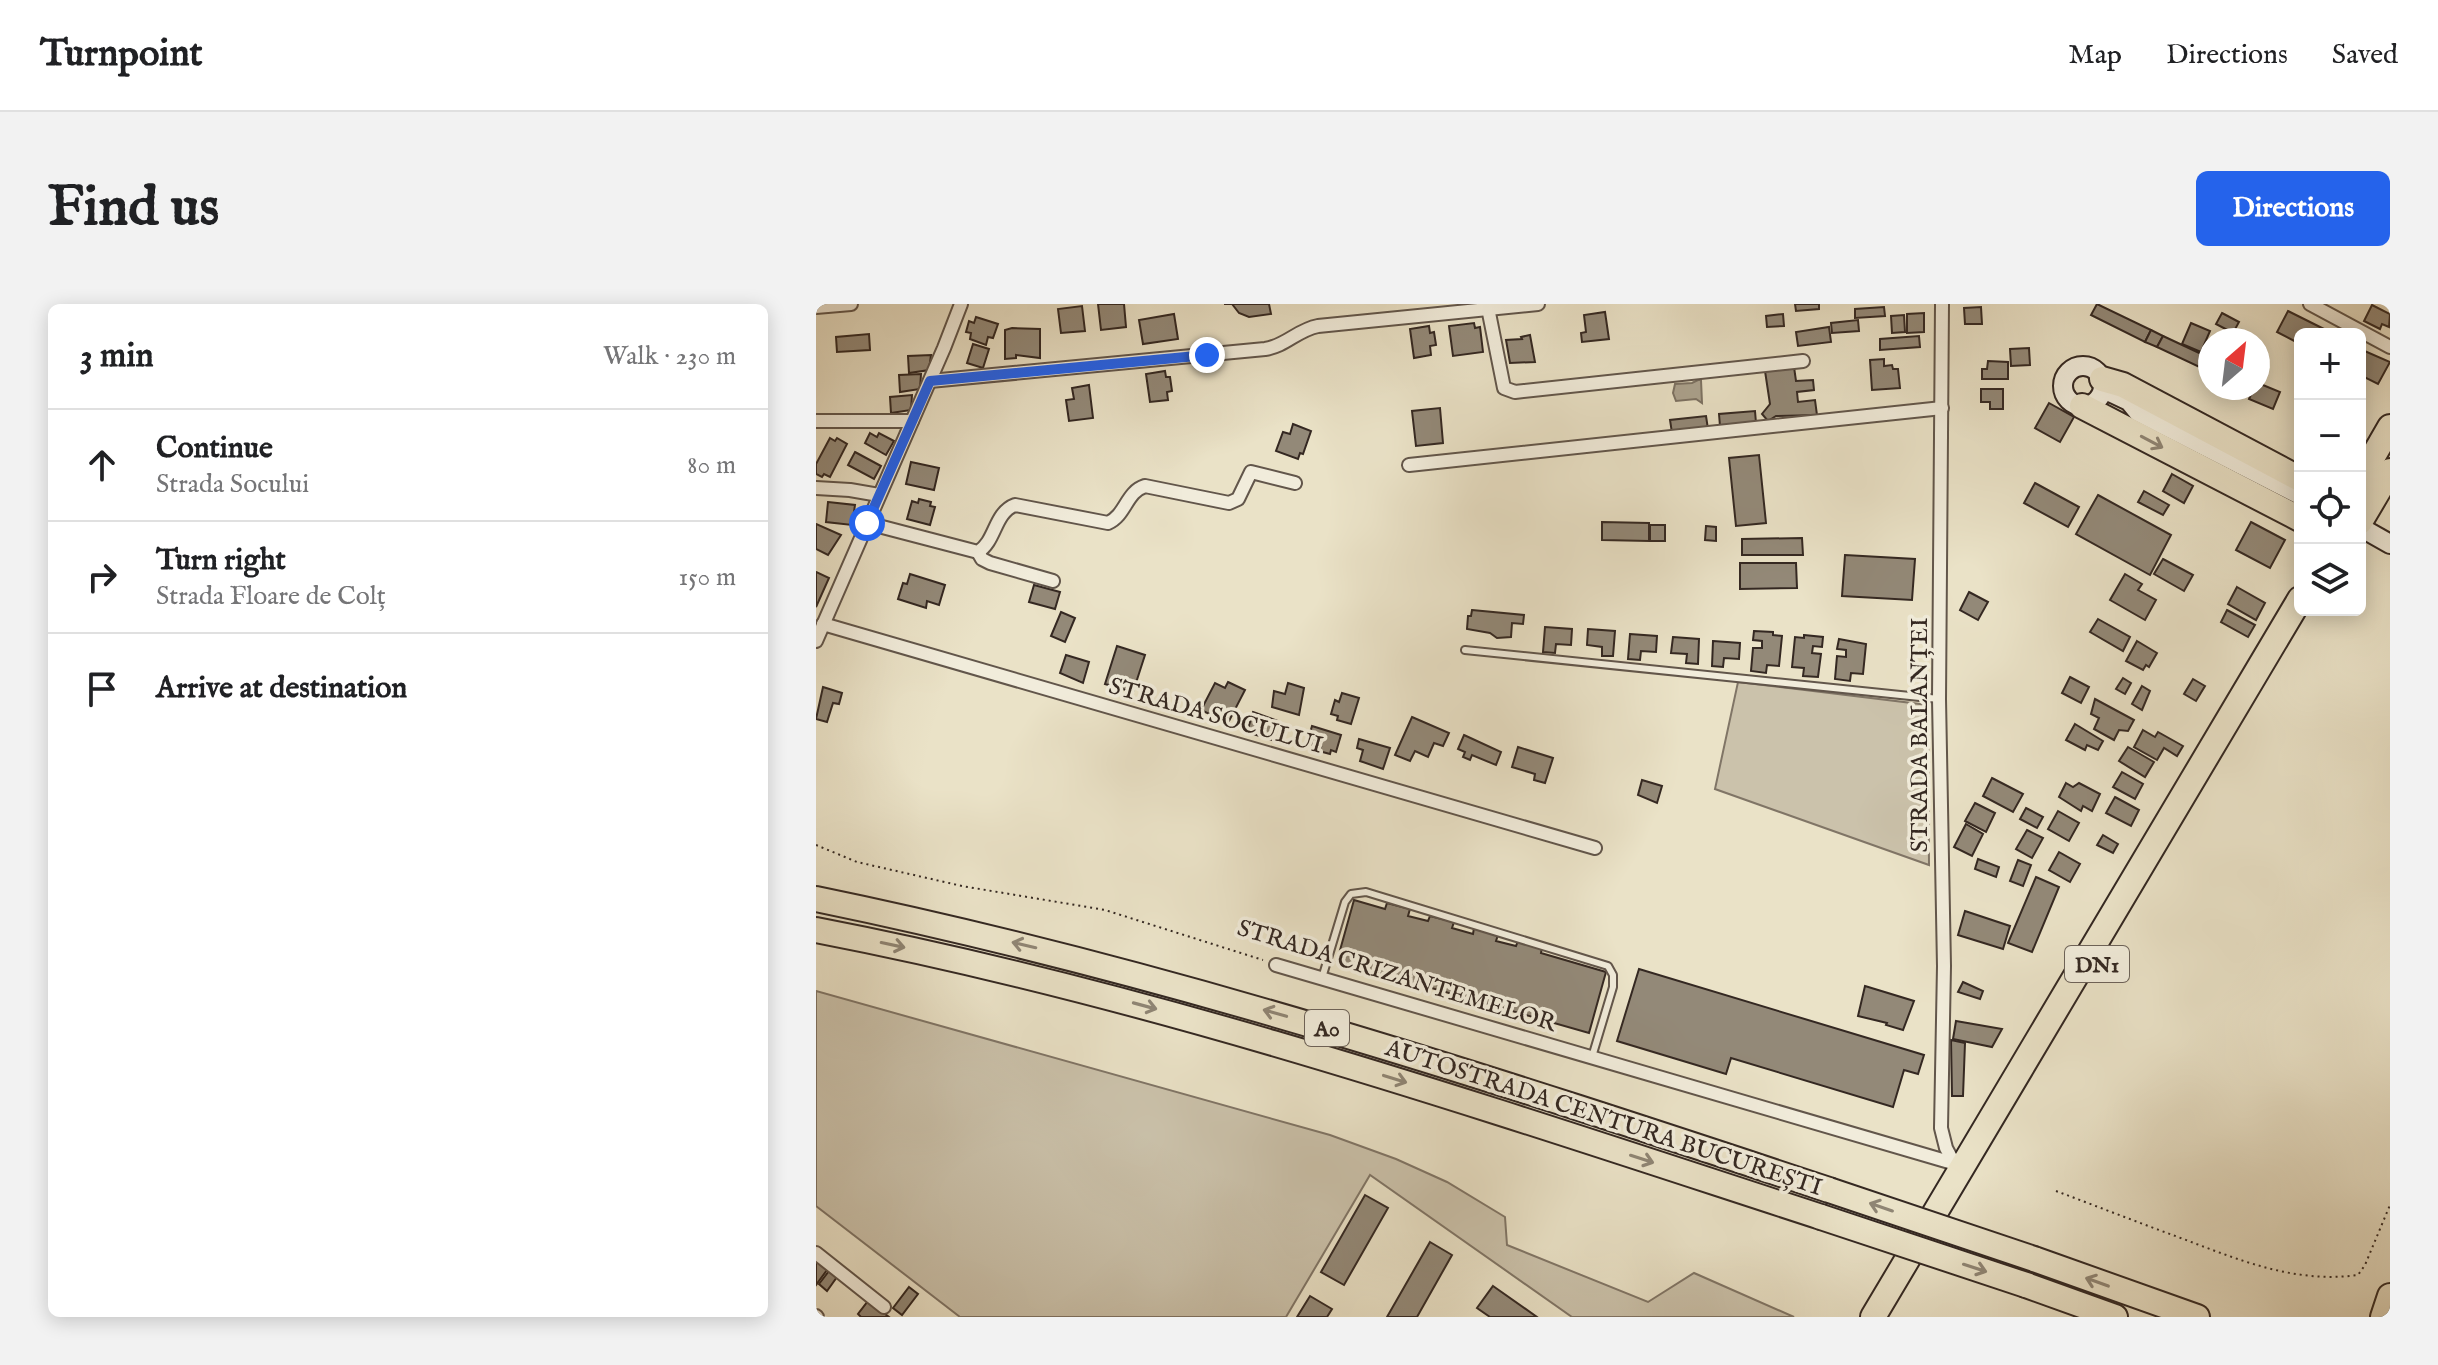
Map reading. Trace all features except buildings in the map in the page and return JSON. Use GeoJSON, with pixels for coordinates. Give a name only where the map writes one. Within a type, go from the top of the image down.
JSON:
{"type":"FeatureCollection","features":[{"type":"Feature","properties":{"kind":"highway"},"geometry":{"type":"LineString","coordinates":[[2095,394],[2123,385],[2294,486]]}},
{"type":"Feature","properties":{"kind":"highway"},"geometry":{"type":"LineString","coordinates":[[2095,394],[2294,515]]}},
{"type":"Feature","properties":{"kind":"highway"},"geometry":{"type":"LineString","coordinates":[[2364,472],[2390,427]]}},
{"type":"Feature","properties":{"kind":"highway"},"geometry":{"type":"LineString","coordinates":[[2366,489],[2390,449]]}},
{"type":"Feature","properties":{"kind":"highway"},"geometry":{"type":"LineString","coordinates":[[2366,514],[2390,471]]}},
{"type":"Feature","properties":{"kind":"highway"},"geometry":{"type":"LineString","coordinates":[[2254,677],[2260,643],[2294,588]]}},
{"type":"Feature","properties":{"kind":"highway","name":"DN1"},"geometry":{"type":"LineString","coordinates":[[1873,1317],[1958,1164],[2294,609]]}},
{"type":"Feature","properties":{"kind":"highway","name":"DN1"},"geometry":{"type":"LineString","coordinates":[[1887,1317],[2304,616]]}},
{"type":"Feature","properties":{"kind":"highway","name":"AUTOSTRADA CENTURA BUCUREȘTI"},"geometry":{"type":"LineString","coordinates":[[816,899],[1055,952],[1312,1023],[1829,1190],[2197,1317]]}},
{"type":"Feature","properties":{"kind":"highway","name":"AUTOSTRADA CENTURA BUCUREȘTI"},"geometry":{"type":"LineString","coordinates":[[816,930],[1048,980],[1304,1051],[1821,1217],[2115,1317]]}},
{"type":"Feature","properties":{"kind":"highway"},"geometry":{"type":"LineString","coordinates":[[2383,1317],[2390,1296]]}},
{"type":"Feature","properties":{"kind":"highway"},"geometry":{"type":"LineString","coordinates":[[2061,1298],[2093,1317]]}},
{"type":"Feature","properties":{"kind":"street"},"geometry":{"type":"LineString","coordinates":[[816,307],[851,304]]}},
{"type":"Feature","properties":{"kind":"street"},"geometry":{"type":"LineString","coordinates":[[816,641],[961,304]]}},
{"type":"Feature","properties":{"kind":"street"},"geometry":{"type":"LineString","coordinates":[[930,381],[1265,349],[1283,345],[1302,330],[1318,326],[1538,304]]}},
{"type":"Feature","properties":{"kind":"street","name":"STRADA BALANȚEI"},"geometry":{"type":"LineString","coordinates":[[1942,304],[1939,699],[1944,966],[1941,1128],[1946,1148],[1958,1164]]}},
{"type":"Feature","properties":{"kind":"street"},"geometry":{"type":"LineString","coordinates":[[2310,304],[2390,347]]}},
{"type":"Feature","properties":{"kind":"street"},"geometry":{"type":"LineString","coordinates":[[1488,308],[1504,388],[1515,392],[1803,361]]}},
{"type":"Feature","properties":{"kind":"street"},"geometry":{"type":"LineString","coordinates":[[2095,394],[2129,401],[2138,412],[2294,486]]}},
{"type":"Feature","properties":{"kind":"street"},"geometry":{"type":"LineString","coordinates":[[1409,465],[1942,408]]}},
{"type":"Feature","properties":{"kind":"street"},"geometry":{"type":"LineString","coordinates":[[816,421],[912,421]]}},
{"type":"Feature","properties":{"kind":"street"},"geometry":{"type":"LineString","coordinates":[[978,552],[986,546],[1002,514],[1015,505],[1108,523],[1117,518],[1134,491],[1145,486],[1229,503],[1238,499],[1254,471],[1295,483]]}},
{"type":"Feature","properties":{"kind":"street"},"geometry":{"type":"LineString","coordinates":[[816,488],[879,495]]}},
{"type":"Feature","properties":{"kind":"street"},"geometry":{"type":"LineString","coordinates":[[867,523],[978,552],[982,559],[990,563],[1053,581]]}},
{"type":"Feature","properties":{"kind":"street"},"geometry":{"type":"LineString","coordinates":[[2366,529],[2390,544]]}},
{"type":"Feature","properties":{"kind":"street","name":"STRADA SOCULUI"},"geometry":{"type":"LineString","coordinates":[[823,624],[1595,848]]}},
{"type":"Feature","properties":{"kind":"street","name":"STRADA CRIZANTEMELOR"},"geometry":{"type":"LineString","coordinates":[[1276,965],[1958,1164]]}},
{"type":"Feature","properties":{"kind":"street"},"geometry":{"type":"LineString","coordinates":[[816,1253],[884,1307]]}},
{"type":"Feature","properties":{"kind":"lane"},"geometry":{"type":"LineString","coordinates":[[1465,650],[1939,699]]}},
{"type":"Feature","properties":{"kind":"lane"},"geometry":{"type":"LineString","coordinates":[[1322,978],[1345,902],[1351,894],[1366,892],[1608,966],[1614,981],[1592,1057]]}},
{"type":"Feature","properties":{"kind":"path","name":"STRADA CRIZANTEMELOR"},"geometry":{"type":"LineString","coordinates":[[816,845],[857,862],[962,886],[1105,910],[1276,965]]}},
{"type":"Feature","properties":{"kind":"path"},"geometry":{"type":"LineString","coordinates":[[2056,1191],[2230,1257],[2302,1277],[2358,1275],[2390,1205]]}},
{"type":"Feature","properties":{"kind":"shaded area"},"geometry":{"type":"Polygon","coordinates":[[[1701,380],[1702,403],[1696,399],[1676,401],[1673,393],[1675,384],[1701,380]]]}},
{"type":"Feature","properties":{"kind":"shaded area"},"geometry":{"type":"Polygon","coordinates":[[[1738,682],[1928,705],[1929,865],[1715,789],[1738,682]]]}},
{"type":"Feature","properties":{"kind":"shaded area"},"geometry":{"type":"Polygon","coordinates":[[[816,991],[1330,1135],[1396,1159],[1447,1182],[1505,1217],[1507,1245],[1648,1302],[1694,1273],[1794,1317],[1572,1317],[1370,1175],[1286,1317],[960,1317],[816,1206],[816,991]]]}},
{"type":"Feature","properties":{"kind":"route"},"geometry":{"type":"LineString","coordinates":[[867,523],[930,381],[1207,355]]}}]}
